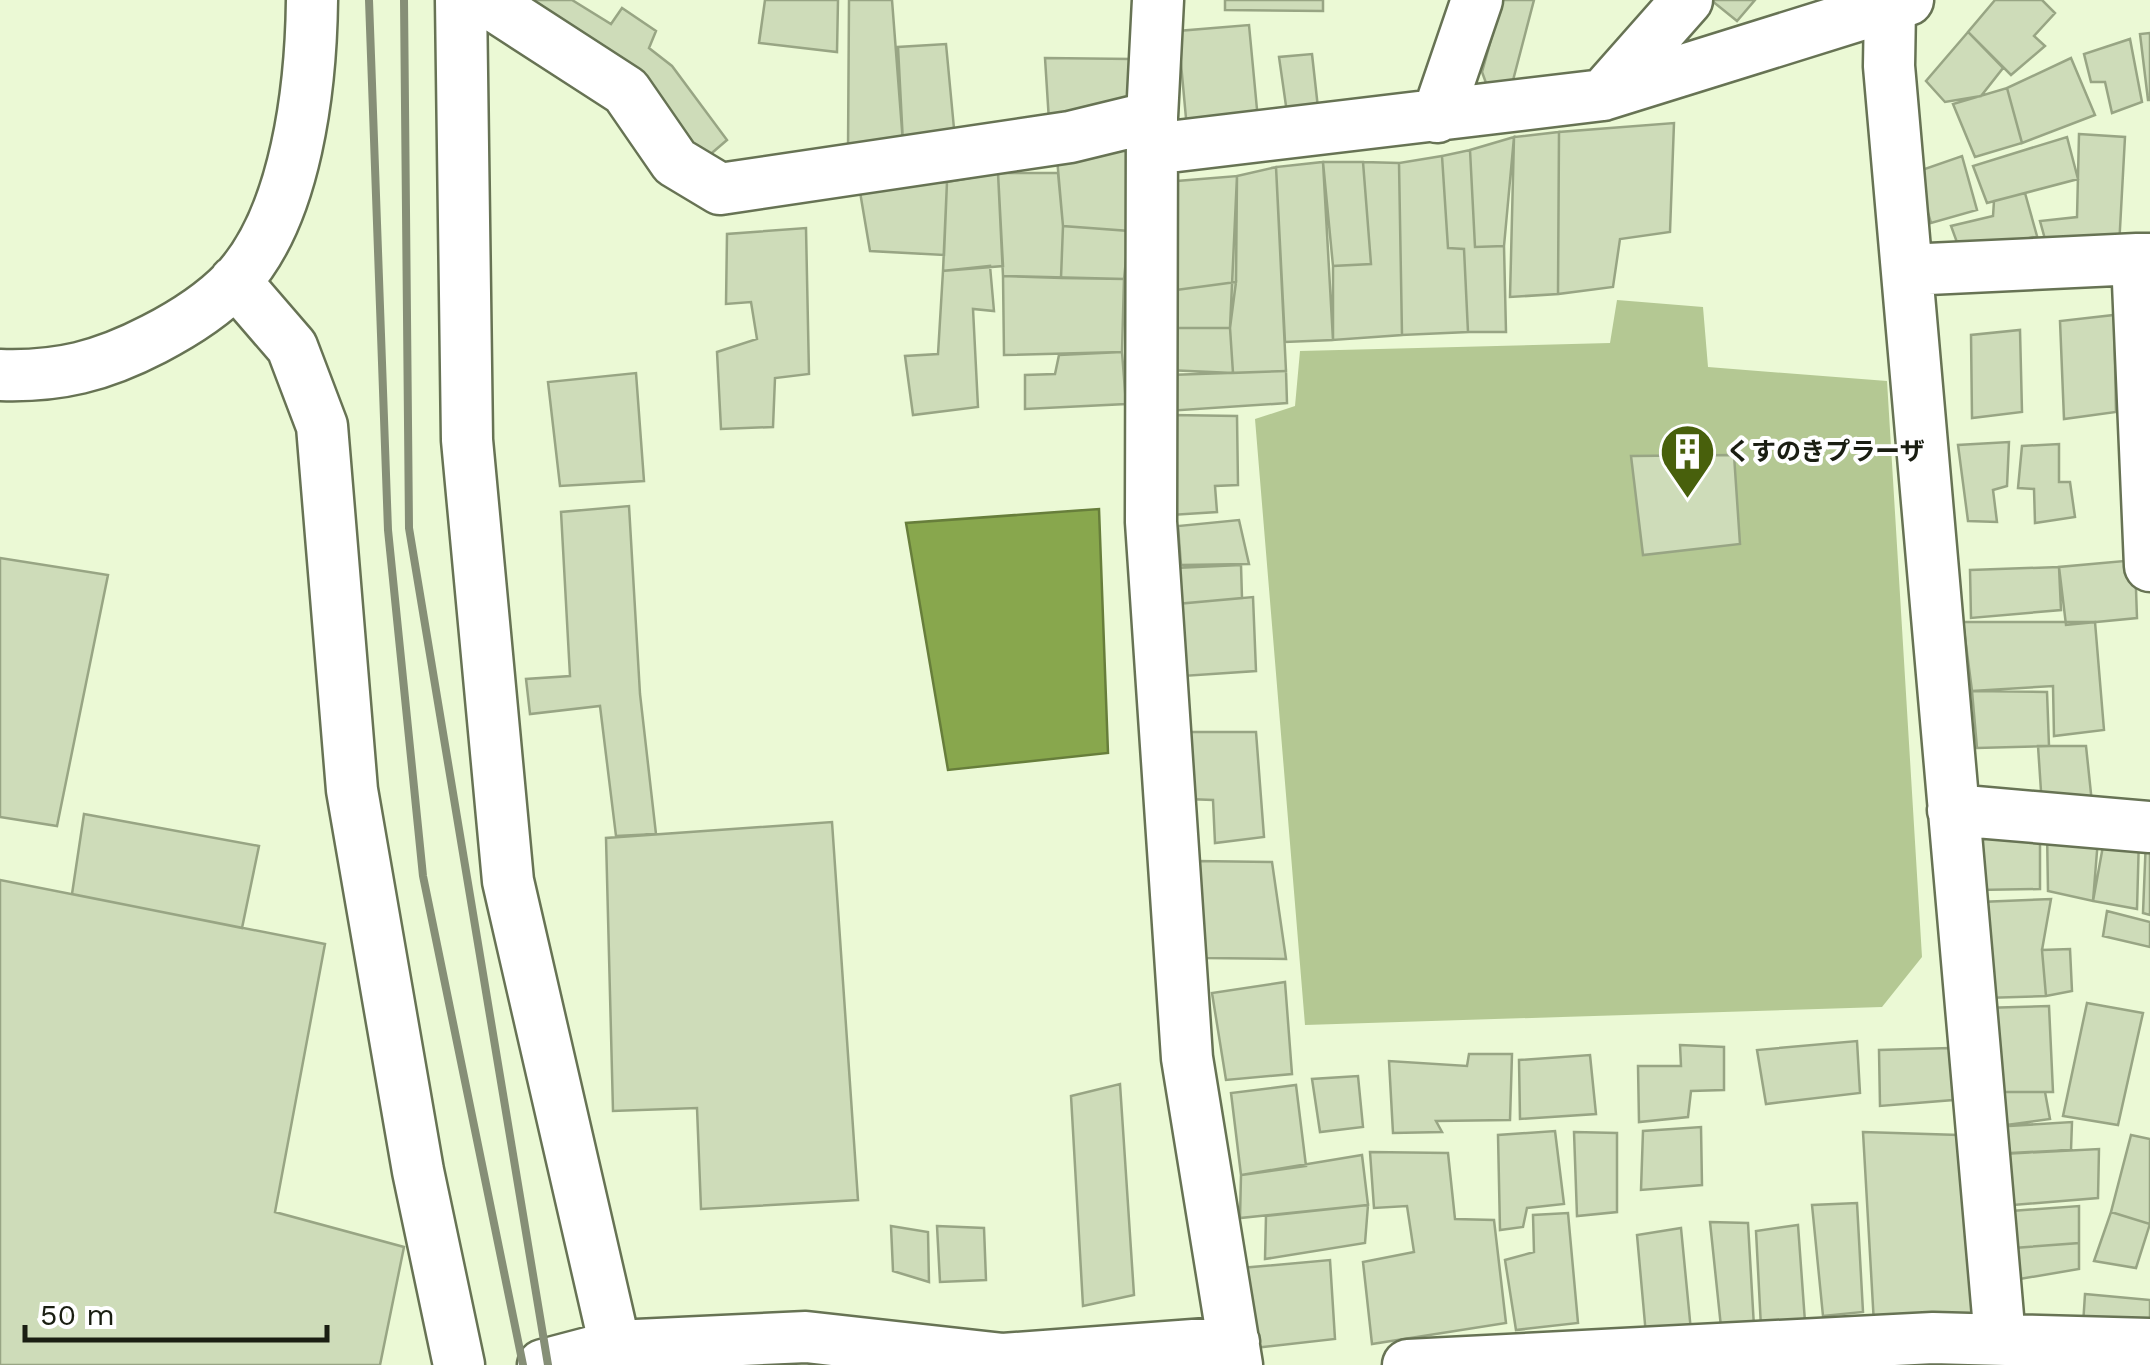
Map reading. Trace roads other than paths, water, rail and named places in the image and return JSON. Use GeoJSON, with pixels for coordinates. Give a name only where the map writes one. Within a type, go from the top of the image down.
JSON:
{"type":"FeatureCollection","features":[{"type":"Feature","properties":{"kind":"street"},"geometry":{"type":"LineString","coordinates":[[0,375],[34,376],[106,364],[185,323],[235,282],[260,246],[286,181],[311,80],[312,0]]}},
{"type":"Feature","properties":{"kind":"street"},"geometry":{"type":"LineString","coordinates":[[615,1346],[508,881],[467,440],[465,0],[490,2],[626,91],[675,162],[720,188],[1070,137],[1437,117],[1602,95],[1899,3],[1889,66],[2000,1338]]}},
{"type":"Feature","properties":{"kind":"street"},"geometry":{"type":"LineString","coordinates":[[543,1365],[615,1346],[806,1337],[1003,1359],[1235,1353],[1186,1058],[1151,522],[1152,133],[1158,0]]}},
{"type":"Feature","properties":{"kind":"street"},"geometry":{"type":"LineString","coordinates":[[1437,117],[1477,0]]}},
{"type":"Feature","properties":{"kind":"street"},"geometry":{"type":"LineString","coordinates":[[1602,95],[1687,0]]}},
{"type":"Feature","properties":{"kind":"street"},"geometry":{"type":"LineString","coordinates":[[1906,270],[2144,259],[2150,566]]}},
{"type":"Feature","properties":{"kind":"street"},"geometry":{"type":"LineString","coordinates":[[235,282],[292,347],[322,426],[352,790],[418,1171],[459,1365]]}},
{"type":"Feature","properties":{"kind":"street"},"geometry":{"type":"LineString","coordinates":[[1954,810],[2150,826]]}},
{"type":"Feature","properties":{"kind":"street"},"geometry":{"type":"LineString","coordinates":[[1408,1365],[1592,1361],[2000,1338],[2150,1344]]}},
{"type":"Feature","properties":{"kind":"railway"},"geometry":{"type":"LineString","coordinates":[[369,0],[388,530],[423,876],[523,1365]]}},
{"type":"Feature","properties":{"kind":"railway"},"geometry":{"type":"LineString","coordinates":[[404,0],[409,528],[548,1365]]}},
{"type":"Feature","properties":{"kind":"place","name":"くすのきプラーザ"},"geometry":{"type":"Point","coordinates":[1687,500]}}]}
